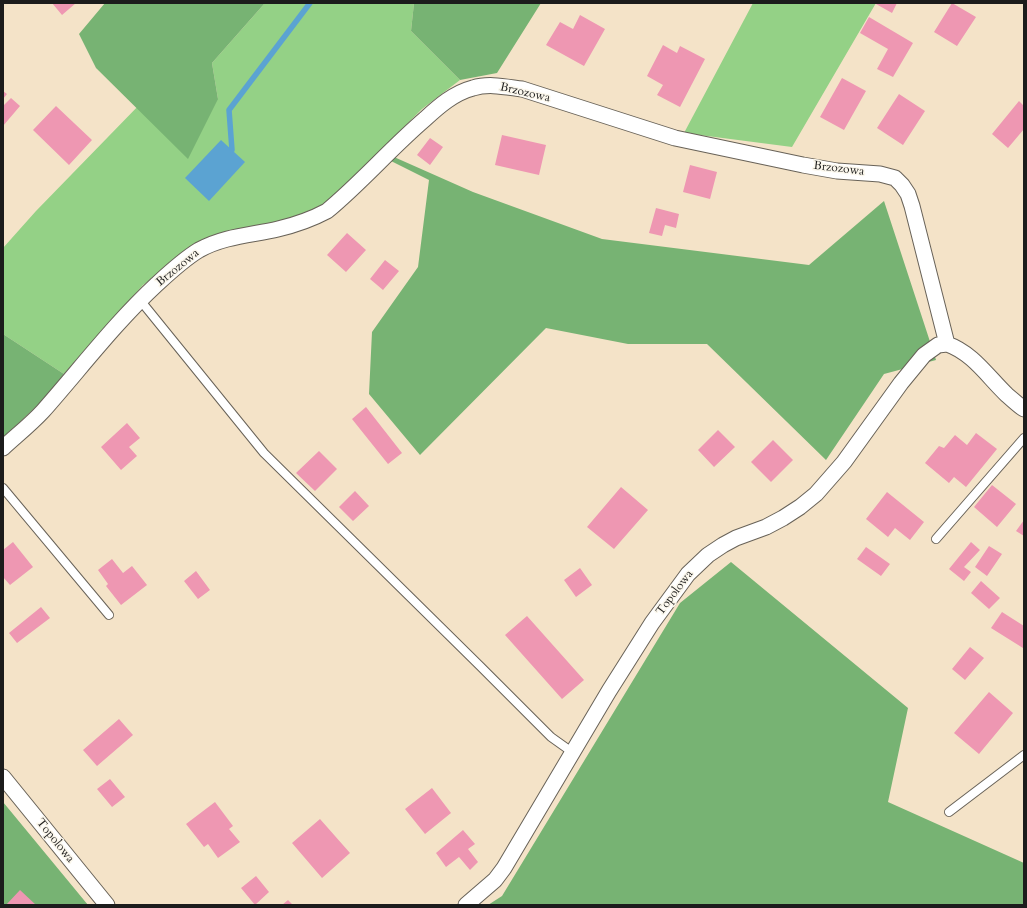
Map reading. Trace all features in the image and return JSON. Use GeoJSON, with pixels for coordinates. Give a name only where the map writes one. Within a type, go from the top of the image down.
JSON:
{"type":"FeatureCollection","features":[{"type":"Feature","properties":{"kind":"street","name":"Brzozowa"},"geometry":{"type":"LineString","coordinates":[[3,448],[42,412],[111,330],[140,300],[180,263],[200,250],[219,241],[297,224],[315,218],[327,211],[413,129],[444,102],[459,93],[473,88],[498,86],[522,89],[675,138],[803,165],[837,171],[880,174],[895,178],[908,194],[912,206],[947,344]]}},
{"type":"Feature","properties":{"kind":"street"},"geometry":{"type":"LineString","coordinates":[[947,344],[968,354],[1007,395],[1024,409]]}},
{"type":"Feature","properties":{"kind":"street","name":"Topolowa"},"geometry":{"type":"LineString","coordinates":[[466,905],[495,880],[504,868],[609,691],[652,623],[688,574],[708,555],[724,545],[736,538],[766,527],[800,507],[816,494],[844,462],[901,383],[924,354],[938,345],[947,344]]}},
{"type":"Feature","properties":{"kind":"street","name":"Topolowa"},"geometry":{"type":"LineString","coordinates":[[3,777],[107,905]]}},
{"type":"Feature","properties":{"kind":"lane"},"geometry":{"type":"LineString","coordinates":[[140,300],[264,453],[551,737],[572,752]]}},
{"type":"Feature","properties":{"kind":"lane"},"geometry":{"type":"LineString","coordinates":[[936,539],[1024,438]]}},
{"type":"Feature","properties":{"kind":"lane"},"geometry":{"type":"LineString","coordinates":[[3,488],[109,615]]}},
{"type":"Feature","properties":{"kind":"lane"},"geometry":{"type":"LineString","coordinates":[[949,812],[1024,755]]}},
{"type":"Feature","properties":{"kind":"green space"},"geometry":{"type":"Polygon","coordinates":[[[105,3],[265,3],[212,63],[218,99],[188,159],[96,68],[79,34],[105,3]]]}},
{"type":"Feature","properties":{"kind":"green space"},"geometry":{"type":"Polygon","coordinates":[[[265,3],[414,3],[411,31],[460,80],[422,109],[333,198],[321,208],[297,218],[205,241],[143,285],[64,374],[3,334],[3,248],[36,211],[143,101],[218,99],[212,63],[265,3]]]}},
{"type":"Feature","properties":{"kind":"green space"},"geometry":{"type":"Polygon","coordinates":[[[414,3],[541,3],[497,73],[460,80],[411,31],[414,3]]]}},
{"type":"Feature","properties":{"kind":"green space"},"geometry":{"type":"Polygon","coordinates":[[[753,3],[876,3],[792,147],[684,133],[753,3]]]}},
{"type":"Feature","properties":{"kind":"green space"},"geometry":{"type":"Polygon","coordinates":[[[394,157],[473,192],[602,239],[809,265],[884,201],[936,360],[884,374],[826,460],[707,344],[628,344],[546,328],[420,455],[369,394],[372,332],[418,267],[429,180],[389,160],[394,157]]]}},
{"type":"Feature","properties":{"kind":"green space"},"geometry":{"type":"Polygon","coordinates":[[[3,334],[64,374],[43,400],[3,438],[3,334]]]}},
{"type":"Feature","properties":{"kind":"green space"},"geometry":{"type":"Polygon","coordinates":[[[731,562],[908,708],[888,802],[1024,863],[1024,905],[488,905],[502,896],[680,603],[731,562]]]}},
{"type":"Feature","properties":{"kind":"green space"},"geometry":{"type":"Polygon","coordinates":[[[3,802],[88,905],[3,905],[3,802]]]}},
{"type":"Feature","properties":{"kind":"water"},"geometry":{"type":"Polygon","coordinates":[[[221,140],[245,162],[209,201],[185,178],[221,140]]]}},
{"type":"Feature","properties":{"kind":"building"},"geometry":{"type":"Polygon","coordinates":[[[52,3],[76,3],[62,15],[52,3]]]}},
{"type":"Feature","properties":{"kind":"building"},"geometry":{"type":"Polygon","coordinates":[[[897,3],[892,13],[876,4],[897,3]]]}},
{"type":"Feature","properties":{"kind":"building"},"geometry":{"type":"Polygon","coordinates":[[[952,3],[976,17],[957,46],[934,32],[952,3]]]}},
{"type":"Feature","properties":{"kind":"building"},"geometry":{"type":"Polygon","coordinates":[[[580,15],[605,29],[584,66],[546,45],[560,22],[573,29],[580,15]]]}},
{"type":"Feature","properties":{"kind":"building"},"geometry":{"type":"Polygon","coordinates":[[[869,17],[913,43],[893,77],[877,69],[888,49],[860,33],[869,17]]]}},
{"type":"Feature","properties":{"kind":"building"},"geometry":{"type":"Polygon","coordinates":[[[663,45],[677,53],[680,46],[705,59],[680,107],[657,95],[663,85],[647,76],[663,45]]]}},
{"type":"Feature","properties":{"kind":"building"},"geometry":{"type":"Polygon","coordinates":[[[842,78],[866,91],[844,130],[820,117],[842,78]]]}},
{"type":"Feature","properties":{"kind":"building"},"geometry":{"type":"Polygon","coordinates":[[[3,91],[7,94],[3,99],[3,91]]]}},
{"type":"Feature","properties":{"kind":"building"},"geometry":{"type":"Polygon","coordinates":[[[899,94],[925,111],[903,145],[877,128],[899,94]]]}},
{"type":"Feature","properties":{"kind":"building"},"geometry":{"type":"Polygon","coordinates":[[[11,98],[20,106],[3,126],[3,106],[11,98]]]}},
{"type":"Feature","properties":{"kind":"building"},"geometry":{"type":"Polygon","coordinates":[[[1019,101],[1024,106],[1024,129],[1008,148],[992,134],[1019,101]]]}},
{"type":"Feature","properties":{"kind":"building"},"geometry":{"type":"Polygon","coordinates":[[[56,106],[92,140],[69,165],[33,130],[56,106]]]}},
{"type":"Feature","properties":{"kind":"building"},"geometry":{"type":"Polygon","coordinates":[[[502,135],[546,145],[539,175],[495,165],[502,135]]]}},
{"type":"Feature","properties":{"kind":"building"},"geometry":{"type":"Polygon","coordinates":[[[430,138],[443,147],[430,165],[417,155],[430,138]]]}},
{"type":"Feature","properties":{"kind":"building"},"geometry":{"type":"Polygon","coordinates":[[[690,165],[717,172],[710,199],[683,192],[690,165]]]}},
{"type":"Feature","properties":{"kind":"building"},"geometry":{"type":"Polygon","coordinates":[[[656,208],[679,214],[676,228],[665,225],[662,236],[649,233],[656,208]]]}},
{"type":"Feature","properties":{"kind":"building"},"geometry":{"type":"Polygon","coordinates":[[[347,233],[366,250],[346,272],[327,255],[347,233]]]}},
{"type":"Feature","properties":{"kind":"building"},"geometry":{"type":"Polygon","coordinates":[[[385,260],[399,271],[383,290],[370,279],[385,260]]]}},
{"type":"Feature","properties":{"kind":"building"},"geometry":{"type":"Polygon","coordinates":[[[366,407],[402,453],[388,464],[352,419],[366,407]]]}},
{"type":"Feature","properties":{"kind":"building"},"geometry":{"type":"Polygon","coordinates":[[[127,423],[140,438],[129,447],[137,456],[121,470],[101,447],[127,423]]]}},
{"type":"Feature","properties":{"kind":"building"},"geometry":{"type":"Polygon","coordinates":[[[718,430],[735,447],[714,467],[698,450],[718,430]]]}},
{"type":"Feature","properties":{"kind":"building"},"geometry":{"type":"Polygon","coordinates":[[[976,433],[997,449],[966,487],[954,477],[949,483],[925,463],[939,446],[944,448],[955,435],[967,445],[976,433]]]}},
{"type":"Feature","properties":{"kind":"building"},"geometry":{"type":"Polygon","coordinates":[[[773,440],[793,460],[771,482],[751,462],[773,440]]]}},
{"type":"Feature","properties":{"kind":"building"},"geometry":{"type":"Polygon","coordinates":[[[319,451],[337,469],[315,491],[296,473],[319,451]]]}},
{"type":"Feature","properties":{"kind":"building"},"geometry":{"type":"Polygon","coordinates":[[[992,485],[1016,504],[997,527],[974,507],[992,485]]]}},
{"type":"Feature","properties":{"kind":"building"},"geometry":{"type":"Polygon","coordinates":[[[621,487],[648,510],[614,549],[587,527],[621,487]]]}},
{"type":"Feature","properties":{"kind":"building"},"geometry":{"type":"Polygon","coordinates":[[[355,491],[369,506],[353,521],[339,507],[355,491]]]}},
{"type":"Feature","properties":{"kind":"building"},"geometry":{"type":"Polygon","coordinates":[[[887,492],[924,522],[910,540],[895,528],[888,537],[866,519],[887,492]]]}},
{"type":"Feature","properties":{"kind":"building"},"geometry":{"type":"Polygon","coordinates":[[[1024,520],[1024,536],[1016,531],[1024,520]]]}},
{"type":"Feature","properties":{"kind":"building"},"geometry":{"type":"Polygon","coordinates":[[[13,542],[33,567],[10,585],[3,577],[3,550],[13,542]]]}},
{"type":"Feature","properties":{"kind":"building"},"geometry":{"type":"Polygon","coordinates":[[[971,542],[980,550],[964,567],[971,572],[964,581],[949,569],[971,542]]]}},
{"type":"Feature","properties":{"kind":"building"},"geometry":{"type":"Polygon","coordinates":[[[989,546],[1002,554],[987,576],[975,567],[989,546]]]}},
{"type":"Feature","properties":{"kind":"building"},"geometry":{"type":"Polygon","coordinates":[[[866,547],[890,564],[881,576],[857,559],[866,547]]]}},
{"type":"Feature","properties":{"kind":"building"},"geometry":{"type":"Polygon","coordinates":[[[112,559],[123,573],[132,566],[147,585],[121,605],[106,586],[108,584],[98,570],[112,559]]]}},
{"type":"Feature","properties":{"kind":"building"},"geometry":{"type":"Polygon","coordinates":[[[580,568],[592,585],[576,597],[564,580],[580,568]]]}},
{"type":"Feature","properties":{"kind":"building"},"geometry":{"type":"Polygon","coordinates":[[[196,571],[210,590],[198,599],[184,581],[196,571]]]}},
{"type":"Feature","properties":{"kind":"building"},"geometry":{"type":"Polygon","coordinates":[[[981,581],[1000,598],[989,609],[971,593],[981,581]]]}},
{"type":"Feature","properties":{"kind":"building"},"geometry":{"type":"Polygon","coordinates":[[[41,607],[50,618],[17,643],[9,633],[41,607]]]}},
{"type":"Feature","properties":{"kind":"building"},"geometry":{"type":"Polygon","coordinates":[[[1002,612],[1024,626],[1023,648],[991,628],[1002,612]]]}},
{"type":"Feature","properties":{"kind":"building"},"geometry":{"type":"Polygon","coordinates":[[[527,616],[584,680],[562,699],[505,635],[527,616]]]}},
{"type":"Feature","properties":{"kind":"building"},"geometry":{"type":"Polygon","coordinates":[[[970,647],[984,658],[965,680],[952,669],[970,647]]]}},
{"type":"Feature","properties":{"kind":"building"},"geometry":{"type":"Polygon","coordinates":[[[989,692],[1013,713],[979,754],[954,733],[989,692]]]}},
{"type":"Feature","properties":{"kind":"building"},"geometry":{"type":"Polygon","coordinates":[[[119,719],[133,735],[97,766],[83,750],[119,719]]]}},
{"type":"Feature","properties":{"kind":"building"},"geometry":{"type":"Polygon","coordinates":[[[110,779],[125,797],[112,807],[97,789],[110,779]]]}},
{"type":"Feature","properties":{"kind":"building"},"geometry":{"type":"Polygon","coordinates":[[[432,788],[451,813],[425,834],[405,809],[432,788]]]}},
{"type":"Feature","properties":{"kind":"building"},"geometry":{"type":"Polygon","coordinates":[[[215,802],[233,826],[229,829],[240,842],[218,858],[208,844],[204,847],[186,824],[215,802]]]}},
{"type":"Feature","properties":{"kind":"building"},"geometry":{"type":"Polygon","coordinates":[[[320,819],[350,853],[322,878],[292,843],[320,819]]]}},
{"type":"Feature","properties":{"kind":"building"},"geometry":{"type":"Polygon","coordinates":[[[463,830],[475,844],[468,849],[478,862],[470,870],[459,857],[446,867],[436,853],[463,830]]]}},
{"type":"Feature","properties":{"kind":"building"},"geometry":{"type":"Polygon","coordinates":[[[256,876],[269,892],[255,905],[241,888],[256,876]]]}},
{"type":"Feature","properties":{"kind":"building"},"geometry":{"type":"Polygon","coordinates":[[[20,890],[36,905],[6,905],[20,890]]]}},
{"type":"Feature","properties":{"kind":"building"},"geometry":{"type":"Polygon","coordinates":[[[288,900],[293,905],[282,905],[288,900]]]}},
{"type":"Feature","properties":{"kind":"waterway"},"geometry":{"type":"LineString","coordinates":[[232,150],[229,110],[310,3]]}}]}
